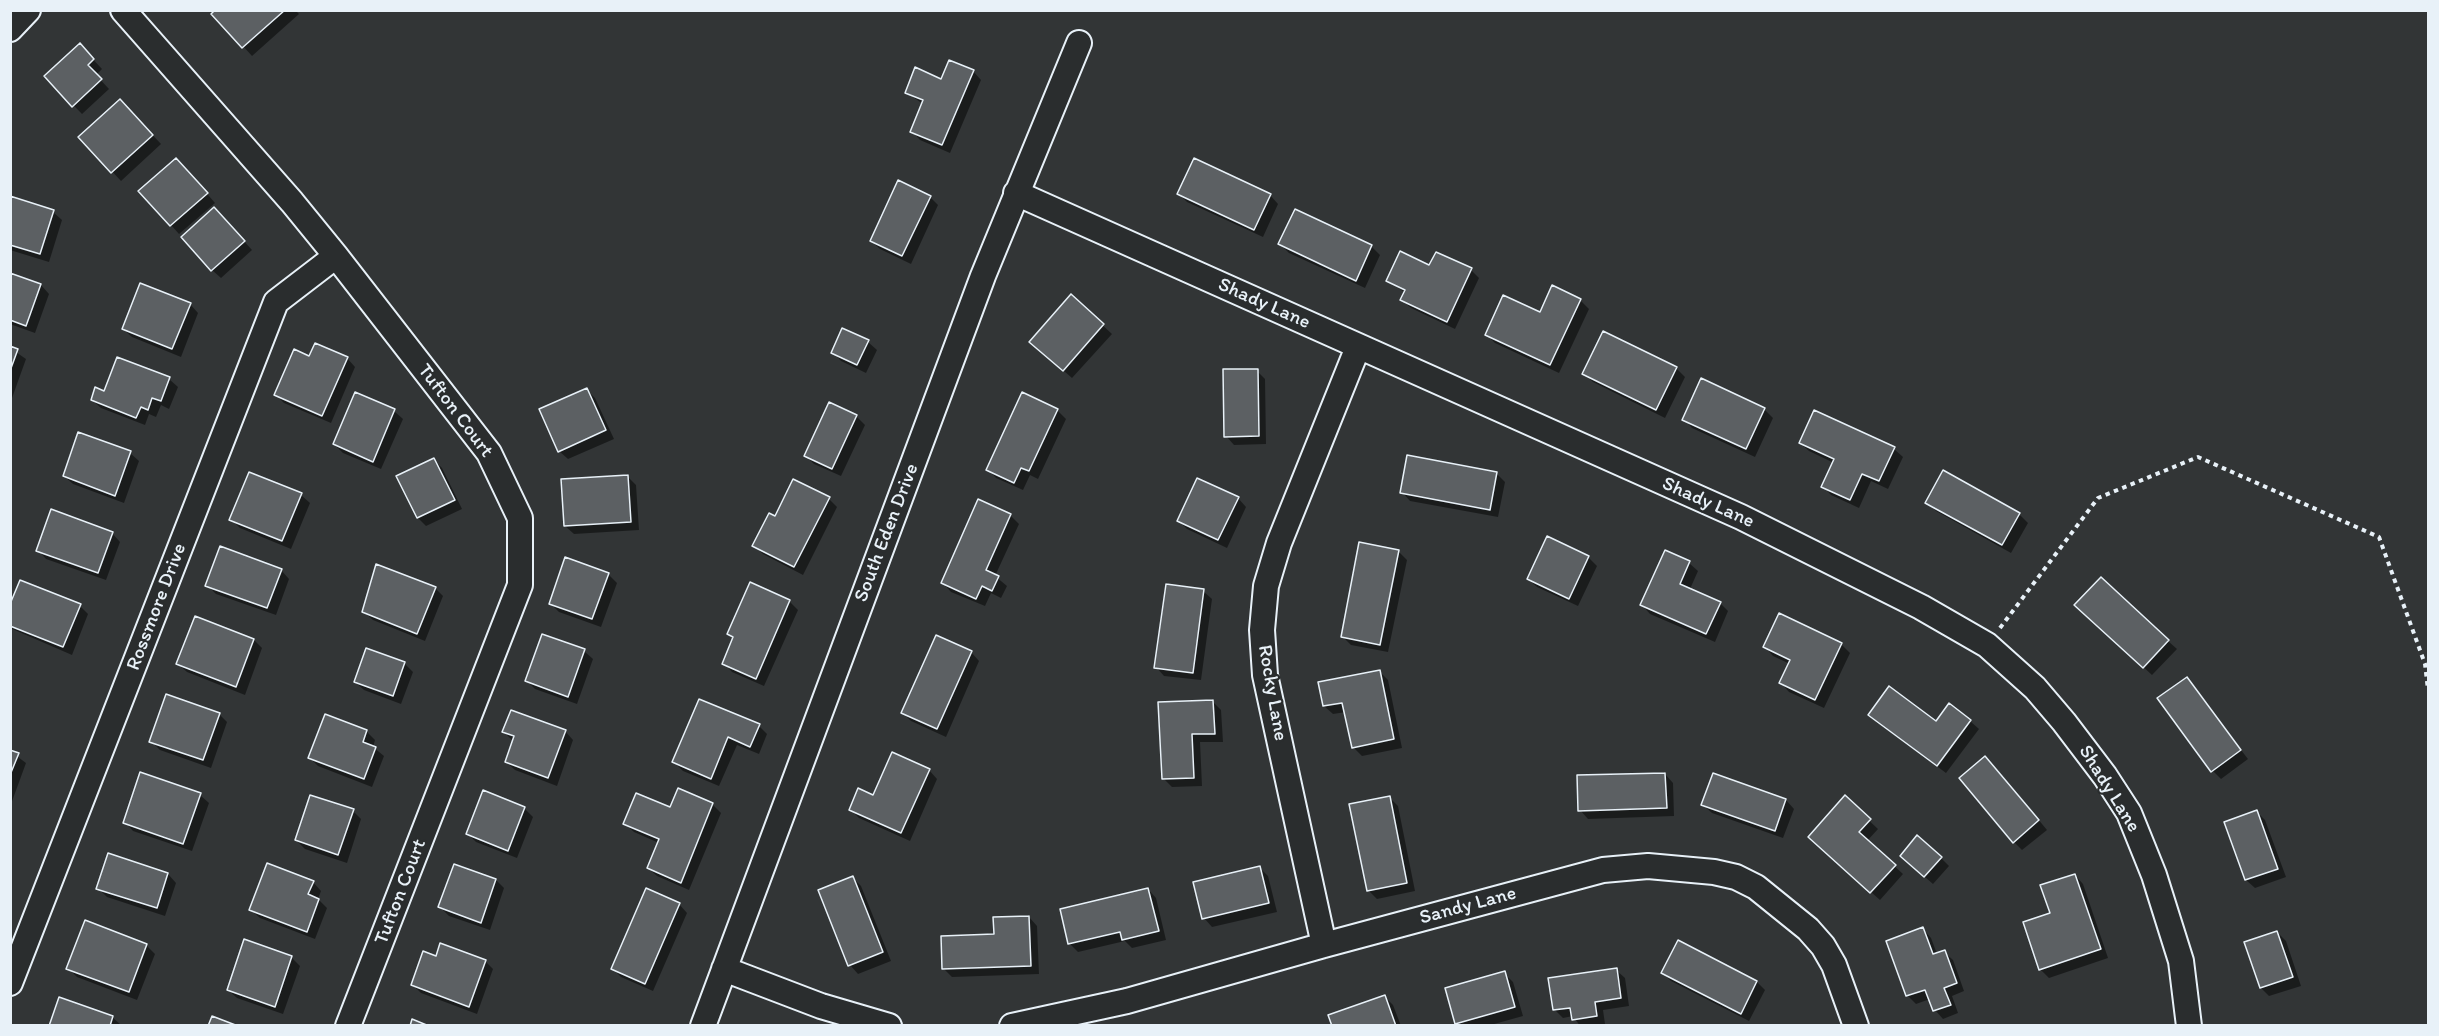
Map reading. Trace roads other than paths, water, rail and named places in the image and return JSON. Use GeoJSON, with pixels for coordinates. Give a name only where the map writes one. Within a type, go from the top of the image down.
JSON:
{"type":"FeatureCollection","features":[{"type":"Feature","properties":{"kind":"street"},"geometry":{"type":"LineString","coordinates":[[10,29],[28,10]]}},
{"type":"Feature","properties":{"kind":"street","name":"Tufton Court"},"geometry":{"type":"LineString","coordinates":[[123,10],[336,256],[489,453],[520,518],[520,585],[348,1026]]}},
{"type":"Feature","properties":{"kind":"street","name":"South Eden Drive"},"geometry":{"type":"LineString","coordinates":[[703,1026],[1016,194],[1079,43]]}},
{"type":"Feature","properties":{"kind":"street","name":"Shady Lane"},"geometry":{"type":"LineString","coordinates":[[1016,194],[1741,517],[1921,607],[1987,645],[2035,688],[2057,714],[2105,776],[2129,813],[2154,875],[2181,961],[2189,1026]]}},
{"type":"Feature","properties":{"kind":"street","name":"Rossmore Drive"},"geometry":{"type":"LineString","coordinates":[[10,983],[276,302],[336,256]]}},
{"type":"Feature","properties":{"kind":"street","name":"Rocky Lane"},"geometry":{"type":"LineString","coordinates":[[1324,945],[1265,675],[1262,630],[1266,586],[1279,543],[1358,346]]}},
{"type":"Feature","properties":{"kind":"street","name":"Sandy Lane"},"geometry":{"type":"LineString","coordinates":[[1012,1026],[1127,1002],[1324,945],[1603,870],[1648,866],[1714,872],[1736,877],[1756,887],[1808,929],[1822,946],[1834,965],[1856,1026]]}},
{"type":"Feature","properties":{"kind":"street"},"geometry":{"type":"LineString","coordinates":[[724,969],[820,1006],[890,1026]]}}]}
